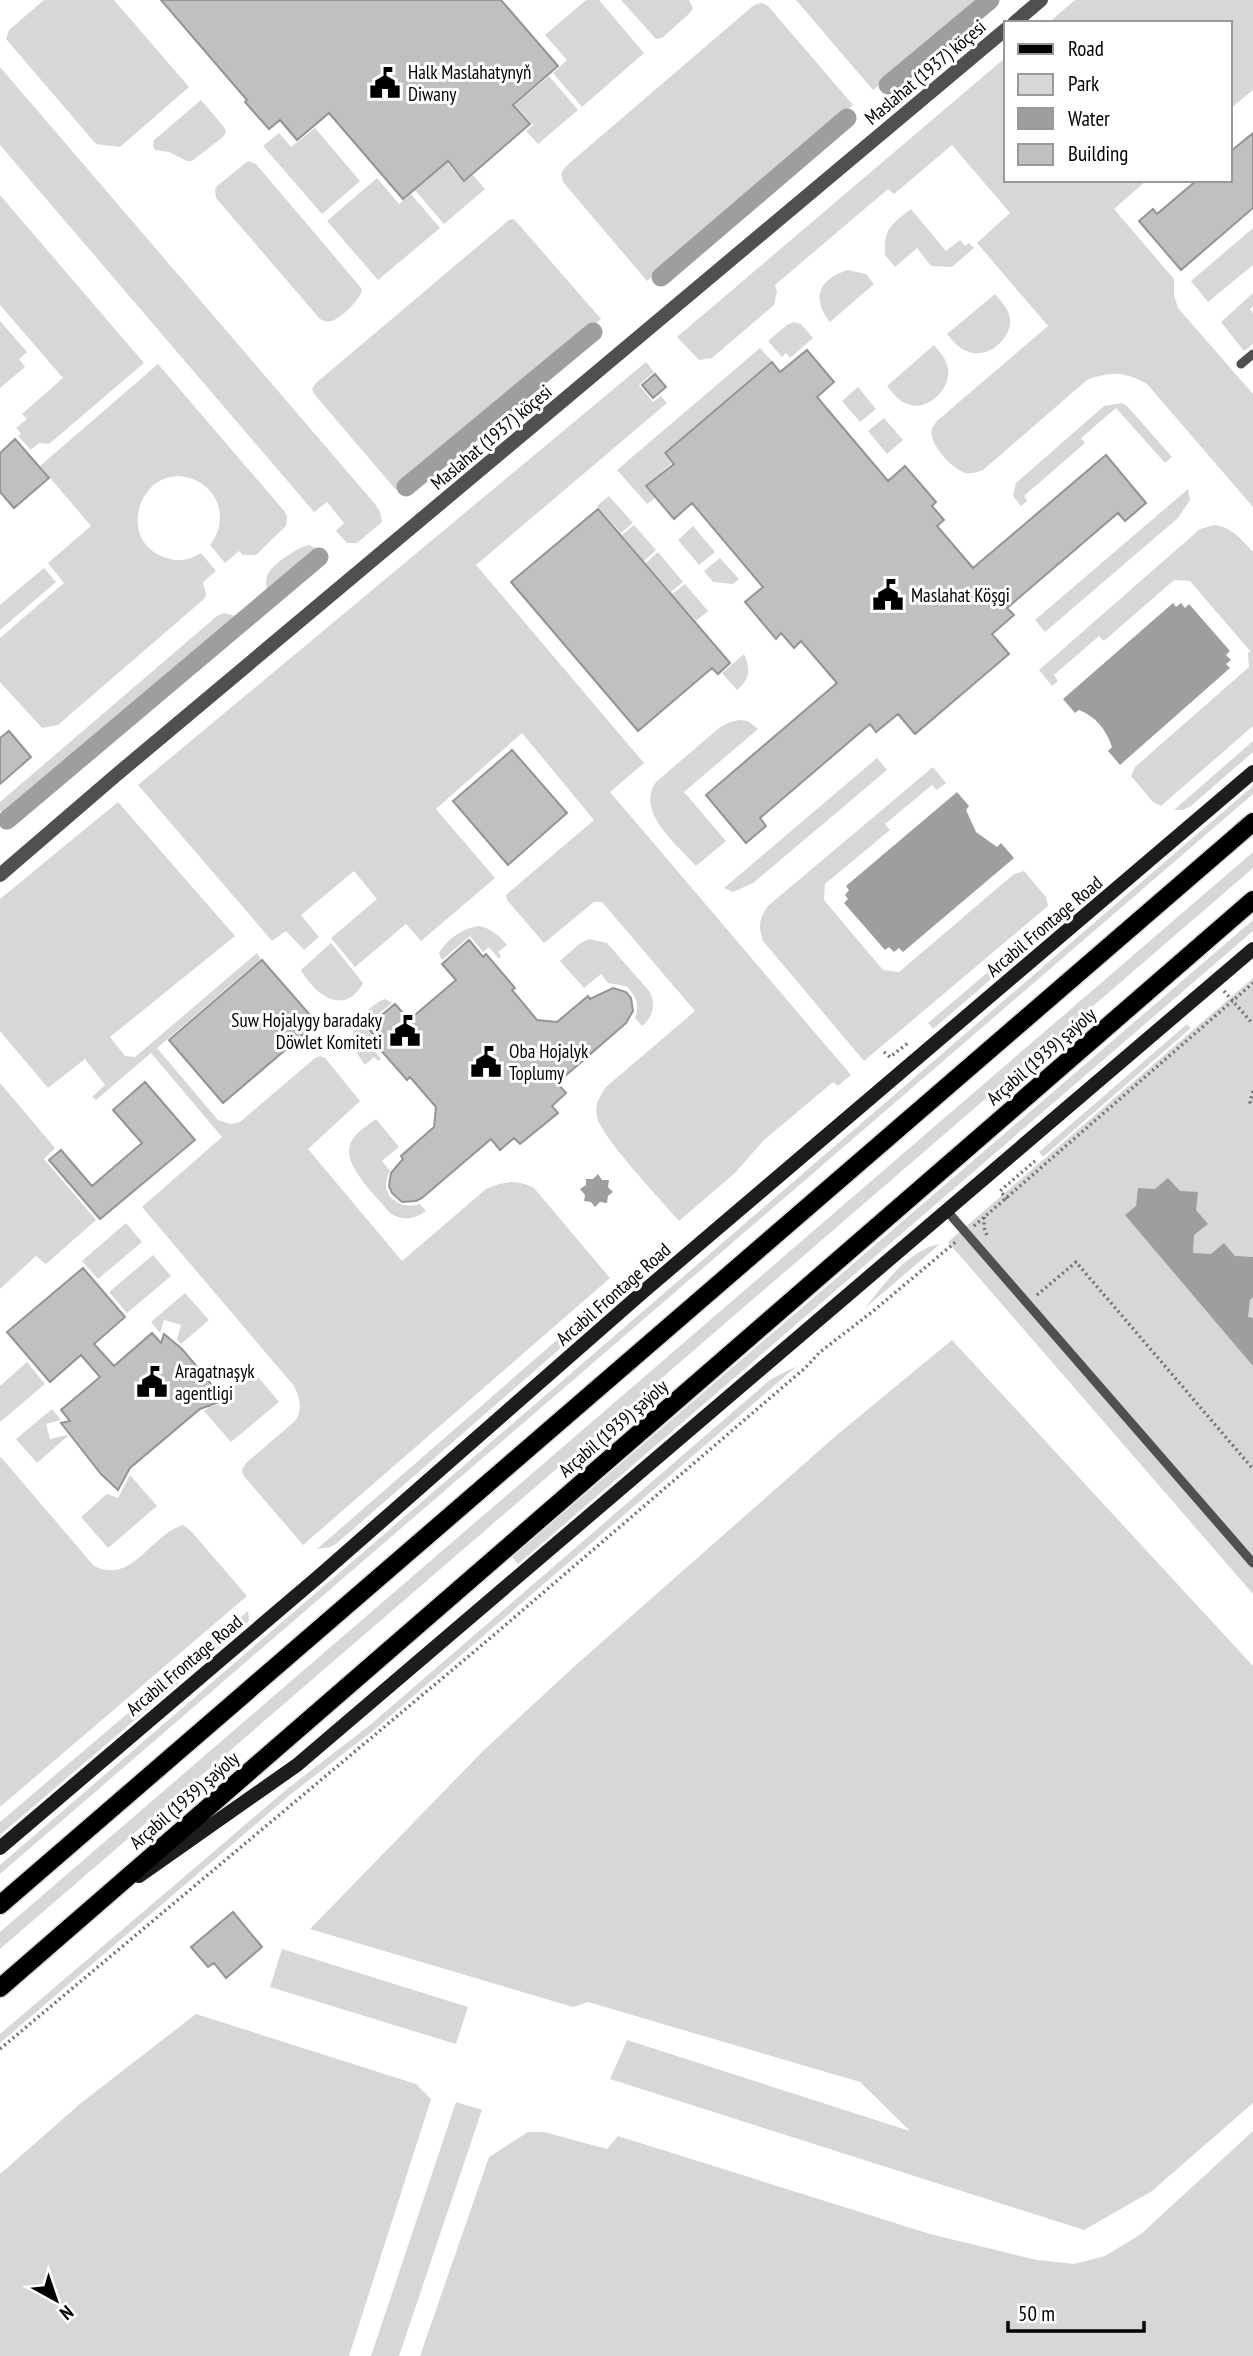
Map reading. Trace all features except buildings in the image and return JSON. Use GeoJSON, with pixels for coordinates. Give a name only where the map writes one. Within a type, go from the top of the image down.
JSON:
{"type":"FeatureCollection","features":[{"type":"Feature","properties":{"kind":"main road","name":"Arçabil (1939) şaýoly"},"geometry":{"type":"LineString","coordinates":[[0,1905],[1253,822]]}},
{"type":"Feature","properties":{"kind":"main road","name":"Arçabil (1939) şaýoly"},"geometry":{"type":"LineString","coordinates":[[0,1988],[1253,900]]}},
{"type":"Feature","properties":{"kind":"street","name":"Maslahat (1937) köçesi"},"geometry":{"type":"LineString","coordinates":[[1016,21],[1041,0]]}},
{"type":"Feature","properties":{"kind":"street","name":"Maslahat (1937) köçesi"},"geometry":{"type":"LineString","coordinates":[[0,875],[1004,31]]}},
{"type":"Feature","properties":{"kind":"street","name":"Arcabil Frontage Road"},"geometry":{"type":"LineString","coordinates":[[0,1848],[645,1291],[1253,772]]}},
{"type":"Feature","properties":{"kind":"street"},"geometry":{"type":"LineString","coordinates":[[78,1920],[297,1765],[1253,949]]}},
{"type":"Feature","properties":{"kind":"lane"},"geometry":{"type":"LineString","coordinates":[[1241,364],[1253,354]]}},
{"type":"Feature","properties":{"kind":"lane"},"geometry":{"type":"LineString","coordinates":[[947,1211],[1253,1563]]}},
{"type":"Feature","properties":{"kind":"path"},"geometry":{"type":"LineString","coordinates":[[1216,981],[1253,1024]]}},
{"type":"Feature","properties":{"kind":"path"},"geometry":{"type":"LineString","coordinates":[[0,2049],[380,1732],[805,1368],[820,1352],[873,1312],[1007,1199],[1046,1165],[1051,1157],[1253,983]]}},
{"type":"Feature","properties":{"kind":"path"},"geometry":{"type":"LineString","coordinates":[[884,1052],[890,1057],[895,1053]]}},
{"type":"Feature","properties":{"kind":"path"},"geometry":{"type":"LineString","coordinates":[[1253,1091],[1250,1102],[1253,1105]]}},
{"type":"Feature","properties":{"kind":"path"},"geometry":{"type":"LineString","coordinates":[[1007,1199],[1000,1191],[1035,1161]]}},
{"type":"Feature","properties":{"kind":"path"},"geometry":{"type":"LineString","coordinates":[[984,1217],[984,1227],[990,1242]]}},
{"type":"Feature","properties":{"kind":"path"},"geometry":{"type":"LineString","coordinates":[[1029,1286],[1037,1295],[1076,1262],[1253,1469]]}},
{"type":"Feature","properties":{"kind":"green space"},"geometry":{"type":"Polygon","coordinates":[[[44,0],[114,0],[189,87],[120,147],[96,144],[6,39],[9,30],[44,0]]]}},
{"type":"Feature","properties":{"kind":"green space"},"geometry":{"type":"Polygon","coordinates":[[[586,0],[599,0],[644,53],[582,107],[553,73],[567,60],[545,35],[586,0]]]}},
{"type":"Feature","properties":{"kind":"green space"},"geometry":{"type":"Polygon","coordinates":[[[621,0],[689,0],[693,8],[662,38],[656,39],[621,0]]]}},
{"type":"Feature","properties":{"kind":"green space"},"geometry":{"type":"Polygon","coordinates":[[[796,0],[979,0],[873,90],[796,0]]]}},
{"type":"Feature","properties":{"kind":"green space"},"geometry":{"type":"Polygon","coordinates":[[[1075,0],[1253,0],[1253,90],[1232,107],[1232,21],[1050,21],[1075,0]]]}},
{"type":"Feature","properties":{"kind":"green space"},"geometry":{"type":"Polygon","coordinates":[[[762,3],[768,6],[853,105],[647,281],[563,182],[561,174],[565,167],[754,5],[762,3]]]}},
{"type":"Feature","properties":{"kind":"green space"},"geometry":{"type":"Polygon","coordinates":[[[1004,59],[1004,182],[1145,182],[1114,209],[1174,279],[1174,295],[1178,308],[1253,394],[1253,507],[1147,384],[1124,375],[1110,374],[1087,380],[983,470],[966,473],[940,453],[932,434],[938,420],[1048,326],[977,243],[1010,213],[952,145],[894,194],[888,189],[775,285],[777,291],[774,305],[712,358],[699,360],[677,337],[1004,59]]]}},
{"type":"Feature","properties":{"kind":"green space"},"geometry":{"type":"Polygon","coordinates":[[[0,67],[375,504],[382,522],[357,543],[347,543],[336,531],[344,523],[327,502],[314,512],[0,145],[0,67]]]}},
{"type":"Feature","properties":{"kind":"green space"},"geometry":{"type":"Polygon","coordinates":[[[549,76],[578,110],[538,144],[526,131],[533,125],[515,105],[549,76]]]}},
{"type":"Feature","properties":{"kind":"green space"},"geometry":{"type":"Polygon","coordinates":[[[201,100],[224,127],[226,132],[223,137],[192,161],[155,150],[154,140],[201,100]]]}},
{"type":"Feature","properties":{"kind":"green space"},"geometry":{"type":"Polygon","coordinates":[[[315,128],[360,181],[322,214],[263,146],[279,133],[291,147],[315,128]]]}},
{"type":"Feature","properties":{"kind":"green space"},"geometry":{"type":"Polygon","coordinates":[[[248,161],[256,164],[362,289],[355,303],[335,319],[320,319],[216,198],[217,186],[248,161]]]}},
{"type":"Feature","properties":{"kind":"green space"},"geometry":{"type":"Polygon","coordinates":[[[447,163],[464,182],[473,175],[485,189],[444,224],[415,190],[447,163]]]}},
{"type":"Feature","properties":{"kind":"green space"},"geometry":{"type":"Polygon","coordinates":[[[377,178],[399,204],[411,194],[440,228],[378,280],[327,221],[377,178]]]}},
{"type":"Feature","properties":{"kind":"green space"},"geometry":{"type":"Polygon","coordinates":[[[0,195],[144,363],[49,444],[39,443],[31,450],[18,436],[21,433],[16,428],[27,419],[22,414],[63,378],[0,305],[0,195]]]}},
{"type":"Feature","properties":{"kind":"green space"},"geometry":{"type":"Polygon","coordinates":[[[911,209],[946,251],[960,240],[965,246],[969,243],[974,248],[952,267],[931,266],[917,248],[895,267],[885,255],[887,233],[894,223],[911,209]]]}},
{"type":"Feature","properties":{"kind":"green space"},"geometry":{"type":"Polygon","coordinates":[[[514,219],[601,319],[396,490],[312,389],[509,220],[514,219]]]}},
{"type":"Feature","properties":{"kind":"green space"},"geometry":{"type":"Polygon","coordinates":[[[1253,228],[1253,265],[1208,302],[1191,281],[1253,228]]]}},
{"type":"Feature","properties":{"kind":"green space"},"geometry":{"type":"Polygon","coordinates":[[[848,270],[866,274],[874,284],[830,322],[820,305],[821,290],[831,278],[848,270]]]}},
{"type":"Feature","properties":{"kind":"green space"},"geometry":{"type":"Polygon","coordinates":[[[1253,293],[1253,306],[1250,309],[1253,313],[1253,344],[1244,351],[1221,322],[1253,293]]]}},
{"type":"Feature","properties":{"kind":"green space"},"geometry":{"type":"Polygon","coordinates":[[[995,294],[1009,314],[1008,333],[991,350],[976,353],[962,349],[947,334],[995,294]]]}},
{"type":"Feature","properties":{"kind":"green space"},"geometry":{"type":"Polygon","coordinates":[[[0,321],[27,352],[19,359],[25,367],[0,388],[0,321]]]}},
{"type":"Feature","properties":{"kind":"green space"},"geometry":{"type":"Polygon","coordinates":[[[794,322],[801,324],[813,338],[790,358],[786,353],[782,357],[768,341],[794,322]]]}},
{"type":"Feature","properties":{"kind":"green space"},"geometry":{"type":"Polygon","coordinates":[[[934,345],[947,365],[946,384],[930,402],[915,406],[904,403],[887,386],[934,345]]]}},
{"type":"Feature","properties":{"kind":"green space"},"geometry":{"type":"Polygon","coordinates":[[[760,348],[772,361],[663,453],[672,463],[645,486],[655,498],[647,504],[617,470],[760,348]]]}},
{"type":"Feature","properties":{"kind":"green space"},"geometry":{"type":"Polygon","coordinates":[[[646,362],[654,372],[639,385],[653,402],[661,396],[667,403],[476,565],[644,763],[610,792],[851,1075],[838,1086],[833,1082],[764,1140],[735,1173],[679,1221],[609,1139],[597,1117],[596,1109],[606,1087],[695,1011],[602,902],[594,902],[544,943],[507,900],[506,895],[594,820],[522,733],[436,809],[495,878],[421,941],[406,924],[355,967],[331,938],[377,899],[354,871],[301,915],[319,937],[304,950],[286,931],[272,941],[138,785],[646,362]]]}},
{"type":"Feature","properties":{"kind":"green space"},"geometry":{"type":"Polygon","coordinates":[[[158,364],[285,512],[286,526],[256,555],[243,555],[239,551],[225,563],[210,545],[219,528],[220,519],[217,501],[212,493],[197,481],[178,476],[161,480],[148,491],[140,505],[138,521],[141,537],[152,551],[170,559],[186,559],[201,553],[216,571],[203,582],[206,594],[204,599],[58,725],[42,728],[0,682],[0,638],[64,583],[48,563],[91,526],[40,466],[158,364]]]}},
{"type":"Feature","properties":{"kind":"green space"},"geometry":{"type":"Polygon","coordinates":[[[858,387],[876,409],[860,422],[842,401],[858,387]]]}},
{"type":"Feature","properties":{"kind":"green space"},"geometry":{"type":"Polygon","coordinates":[[[1122,403],[1172,457],[1165,463],[1116,408],[1081,438],[1085,443],[1024,496],[1027,501],[1021,506],[1013,496],[1016,483],[1104,406],[1122,403]]]}},
{"type":"Feature","properties":{"kind":"green space"},"geometry":{"type":"Polygon","coordinates":[[[884,418],[903,440],[887,454],[868,431],[884,418]]]}},
{"type":"Feature","properties":{"kind":"green space"},"geometry":{"type":"Polygon","coordinates":[[[1188,489],[1190,500],[1178,518],[1045,632],[1035,620],[1188,489]]]}},
{"type":"Feature","properties":{"kind":"green space"},"geometry":{"type":"Polygon","coordinates":[[[609,496],[633,523],[621,533],[597,506],[609,496]]]}},
{"type":"Feature","properties":{"kind":"green space"},"geometry":{"type":"Polygon","coordinates":[[[634,525],[656,550],[644,561],[622,535],[634,525]]]}},
{"type":"Feature","properties":{"kind":"green space"},"geometry":{"type":"Polygon","coordinates":[[[1214,525],[1231,531],[1253,552],[1253,726],[1161,806],[1153,802],[1131,776],[1135,767],[1249,667],[1250,651],[1190,581],[1174,580],[1104,641],[1099,636],[1054,675],[1058,681],[1052,686],[1039,670],[1200,529],[1214,525]]]}},
{"type":"Feature","properties":{"kind":"green space"},"geometry":{"type":"Polygon","coordinates":[[[693,526],[715,552],[699,565],[678,540],[693,526]]]}},
{"type":"Feature","properties":{"kind":"green space"},"geometry":{"type":"Polygon","coordinates":[[[309,545],[320,550],[4,816],[0,811],[0,802],[217,616],[224,613],[236,616],[267,590],[267,576],[272,568],[293,552],[309,545]]]}},
{"type":"Feature","properties":{"kind":"green space"},"geometry":{"type":"Polygon","coordinates":[[[658,552],[683,582],[671,592],[646,563],[658,552]]]}},
{"type":"Feature","properties":{"kind":"green space"},"geometry":{"type":"Polygon","coordinates":[[[720,558],[739,579],[733,584],[713,582],[704,571],[720,558]]]}},
{"type":"Feature","properties":{"kind":"green space"},"geometry":{"type":"Polygon","coordinates":[[[44,568],[56,582],[0,630],[0,605],[44,568]]]}},
{"type":"Feature","properties":{"kind":"green space"},"geometry":{"type":"Polygon","coordinates":[[[685,584],[708,611],[696,621],[672,594],[685,584]]]}},
{"type":"Feature","properties":{"kind":"green space"},"geometry":{"type":"Polygon","coordinates":[[[744,654],[748,674],[737,690],[722,673],[744,654]]]}},
{"type":"Feature","properties":{"kind":"green space"},"geometry":{"type":"Polygon","coordinates":[[[739,720],[748,721],[758,729],[684,792],[726,841],[696,866],[669,838],[654,816],[651,793],[656,782],[719,728],[739,720]]]}},
{"type":"Feature","properties":{"kind":"green space"},"geometry":{"type":"Polygon","coordinates":[[[1253,741],[1253,752],[1191,806],[1174,810],[1253,741]]]}},
{"type":"Feature","properties":{"kind":"green space"},"geometry":{"type":"Polygon","coordinates":[[[877,758],[887,770],[753,883],[733,892],[724,888],[877,758]]]}},
{"type":"Feature","properties":{"kind":"green space"},"geometry":{"type":"Polygon","coordinates":[[[933,767],[946,783],[937,790],[932,785],[885,824],[890,830],[825,884],[824,900],[883,970],[899,972],[1014,874],[1024,871],[1046,897],[1048,906],[864,1061],[763,941],[760,922],[769,905],[933,767]]]}},
{"type":"Feature","properties":{"kind":"green space"},"geometry":{"type":"Polygon","coordinates":[[[1253,786],[1253,794],[0,1874],[0,1865],[1253,786]]]}},
{"type":"Feature","properties":{"kind":"green space"},"geometry":{"type":"Polygon","coordinates":[[[118,802],[235,936],[110,1037],[125,1056],[135,1057],[257,953],[261,959],[157,1048],[218,1120],[231,1124],[240,1122],[315,1058],[325,1058],[360,1101],[308,1149],[402,1261],[486,1189],[516,1182],[534,1188],[610,1278],[303,1545],[243,1475],[242,1470],[246,1463],[295,1421],[300,1404],[294,1386],[142,1207],[222,1137],[151,1053],[96,1100],[92,1097],[105,1085],[85,1059],[48,1088],[0,1031],[0,899],[118,802]]]}},
{"type":"Feature","properties":{"kind":"green space"},"geometry":{"type":"Polygon","coordinates":[[[1253,852],[1253,868],[0,1949],[0,1932],[1253,852]]]}},
{"type":"Feature","properties":{"kind":"green space"},"geometry":{"type":"Polygon","coordinates":[[[1053,917],[1053,926],[933,1029],[928,1023],[1053,917]]]}},
{"type":"Feature","properties":{"kind":"green space"},"geometry":{"type":"Polygon","coordinates":[[[1253,920],[1253,931],[518,1564],[512,1557],[1253,920]]]}},
{"type":"Feature","properties":{"kind":"green space"},"geometry":{"type":"Polygon","coordinates":[[[479,926],[495,933],[507,945],[498,952],[501,956],[499,959],[489,947],[483,952],[470,936],[442,960],[439,953],[451,939],[467,929],[479,926]]]}},
{"type":"Feature","properties":{"kind":"green space"},"geometry":{"type":"Polygon","coordinates":[[[589,939],[607,943],[650,992],[652,1011],[642,1026],[635,1018],[636,1001],[626,986],[608,983],[601,974],[584,988],[560,961],[589,939]]]}},
{"type":"Feature","properties":{"kind":"green space"},"geometry":{"type":"Polygon","coordinates":[[[331,943],[363,983],[348,999],[330,999],[314,987],[301,970],[331,943]]]}},
{"type":"Feature","properties":{"kind":"green space"},"geometry":{"type":"Polygon","coordinates":[[[1253,978],[1253,1594],[948,1242],[1253,978]]]}},
{"type":"Feature","properties":{"kind":"green space"},"geometry":{"type":"Polygon","coordinates":[[[385,999],[392,1003],[364,1026],[377,1042],[371,1047],[381,1059],[378,1061],[374,1057],[365,1065],[354,1044],[356,1024],[385,999]]]}},
{"type":"Feature","properties":{"kind":"green space"},"geometry":{"type":"Polygon","coordinates":[[[1187,1024],[1191,1028],[1043,1157],[1039,1152],[1187,1024]]]}},
{"type":"Feature","properties":{"kind":"green space"},"geometry":{"type":"Polygon","coordinates":[[[0,1083],[55,1148],[44,1159],[96,1220],[46,1264],[36,1256],[0,1289],[0,1083]]]}},
{"type":"Feature","properties":{"kind":"green space"},"geometry":{"type":"Polygon","coordinates":[[[376,1119],[399,1147],[382,1161],[390,1171],[386,1186],[388,1193],[404,1205],[420,1204],[426,1211],[417,1216],[394,1216],[355,1170],[349,1151],[351,1142],[362,1129],[376,1119]]]}},
{"type":"Feature","properties":{"kind":"green space"},"geometry":{"type":"Polygon","coordinates":[[[126,1223],[142,1242],[98,1279],[82,1261],[126,1223]]]}},
{"type":"Feature","properties":{"kind":"green space"},"geometry":{"type":"Polygon","coordinates":[[[940,1244],[864,1309],[888,1279],[907,1261],[917,1253],[940,1244]]]}},
{"type":"Feature","properties":{"kind":"green space"},"geometry":{"type":"Polygon","coordinates":[[[153,1255],[171,1276],[127,1313],[109,1292],[153,1255]]]}},
{"type":"Feature","properties":{"kind":"green space"},"geometry":{"type":"Polygon","coordinates":[[[185,1293],[209,1320],[181,1344],[177,1340],[181,1325],[164,1320],[160,1333],[151,1322],[185,1293]]]}},
{"type":"Feature","properties":{"kind":"green space"},"geometry":{"type":"Polygon","coordinates":[[[573,1326],[579,1332],[336,1544],[317,1549],[573,1326]]]}},
{"type":"Feature","properties":{"kind":"green space"},"geometry":{"type":"Polygon","coordinates":[[[952,1340],[1253,1666],[1253,2103],[1152,2191],[1084,2230],[610,2079],[627,2040],[910,2131],[860,2082],[588,2002],[573,2007],[310,1929],[484,1750],[577,1664],[838,1434],[952,1340]]]}},
{"type":"Feature","properties":{"kind":"green space"},"geometry":{"type":"Polygon","coordinates":[[[27,1362],[45,1384],[0,1422],[0,1386],[27,1362]]]}},
{"type":"Feature","properties":{"kind":"green space"},"geometry":{"type":"Polygon","coordinates":[[[797,1366],[374,1730],[291,1794],[0,2043],[0,2034],[287,1789],[370,1725],[771,1379],[797,1366]]]}},
{"type":"Feature","properties":{"kind":"green space"},"geometry":{"type":"Polygon","coordinates":[[[252,1370],[279,1402],[231,1442],[204,1411],[230,1401],[228,1391],[252,1370]]]}},
{"type":"Feature","properties":{"kind":"green space"},"geometry":{"type":"Polygon","coordinates":[[[52,1409],[61,1420],[46,1424],[50,1439],[68,1436],[37,1463],[16,1439],[52,1409]]]}},
{"type":"Feature","properties":{"kind":"green space"},"geometry":{"type":"Polygon","coordinates":[[[0,1456],[94,1566],[107,1570],[130,1564],[160,1539],[183,1525],[247,1596],[0,1807],[0,1456]]]}},
{"type":"Feature","properties":{"kind":"green space"},"geometry":{"type":"Polygon","coordinates":[[[130,1475],[157,1506],[108,1548],[81,1517],[107,1494],[118,1498],[130,1475]]]}},
{"type":"Feature","properties":{"kind":"green space"},"geometry":{"type":"Polygon","coordinates":[[[248,1611],[249,1620],[245,1626],[0,1835],[0,1822],[248,1611]]]}},
{"type":"Feature","properties":{"kind":"green space"},"geometry":{"type":"Polygon","coordinates":[[[282,1949],[468,2007],[456,2044],[270,1987],[282,1949]]]}},
{"type":"Feature","properties":{"kind":"green space"},"geometry":{"type":"Polygon","coordinates":[[[196,2014],[416,2084],[431,2099],[349,2356],[0,2356],[0,2174],[81,2103],[196,2014]]]}},
{"type":"Feature","properties":{"kind":"green space"},"geometry":{"type":"Polygon","coordinates":[[[456,2102],[482,2110],[399,2356],[371,2356],[456,2102]]]}},
{"type":"Feature","properties":{"kind":"green space"},"geometry":{"type":"Polygon","coordinates":[[[1253,2131],[1253,2356],[420,2356],[489,2157],[528,2132],[544,2132],[607,2149],[618,2136],[930,2234],[1037,2260],[1074,2264],[1105,2256],[1141,2234],[1253,2131]]]}},
{"type":"Feature","properties":{"kind":"water"},"geometry":{"type":"Polygon","coordinates":[[[1173,603],[1176,607],[1181,603],[1185,608],[1189,604],[1230,651],[1226,655],[1231,660],[1226,664],[1230,668],[1120,765],[1108,751],[1112,747],[1100,724],[1079,710],[1075,713],[1063,699],[1173,603]]]}},
{"type":"Feature","properties":{"kind":"water"},"geometry":{"type":"Polygon","coordinates":[[[957,792],[969,806],[966,810],[976,832],[997,847],[1001,843],[1014,858],[903,952],[899,948],[894,952],[889,947],[885,950],[844,903],[848,899],[845,895],[849,890],[846,886],[957,792]]]}},
{"type":"Feature","properties":{"kind":"water"},"geometry":{"type":"Polygon","coordinates":[[[598,1174],[602,1180],[609,1180],[608,1187],[613,1192],[608,1196],[607,1203],[600,1202],[595,1207],[591,1202],[584,1201],[585,1195],[580,1189],[586,1185],[586,1179],[593,1179],[598,1174]]]}},
{"type":"Feature","properties":{"kind":"water"},"geometry":{"type":"Polygon","coordinates":[[[1168,1178],[1180,1191],[1198,1192],[1196,1210],[1208,1224],[1194,1235],[1193,1253],[1211,1254],[1224,1243],[1235,1256],[1253,1257],[1253,1297],[1250,1300],[1248,1317],[1253,1318],[1253,1366],[1125,1215],[1136,1206],[1138,1188],[1155,1189],[1168,1178]]]}},
{"type":"Feature","properties":{"kind":"waterway"},"geometry":{"type":"LineString","coordinates":[[888,85],[990,0]]}},
{"type":"Feature","properties":{"kind":"waterway"},"geometry":{"type":"LineString","coordinates":[[661,277],[847,118]]}},
{"type":"Feature","properties":{"kind":"waterway"},"geometry":{"type":"LineString","coordinates":[[406,487],[593,332]]}},
{"type":"Feature","properties":{"kind":"waterway"},"geometry":{"type":"LineString","coordinates":[[7,820],[319,557]]}},
{"type":"Feature","properties":{"kind":"place","name":"Halk Maslahatynyň Diwany"},"geometry":{"type":"Point","coordinates":[385,83]}},
{"type":"Feature","properties":{"kind":"place","name":"Maslahat Köşgi"},"geometry":{"type":"Point","coordinates":[888,595]}},
{"type":"Feature","properties":{"kind":"place","name":"Suw Hojalygy baradaky Döwlet Komiteti"},"geometry":{"type":"Point","coordinates":[405,1031]}},
{"type":"Feature","properties":{"kind":"place","name":"Oba Hojalyk Toplumy"},"geometry":{"type":"Point","coordinates":[486,1062]}},
{"type":"Feature","properties":{"kind":"place","name":"Aragatnaşyk agentligi"},"geometry":{"type":"Point","coordinates":[152,1382]}}]}
